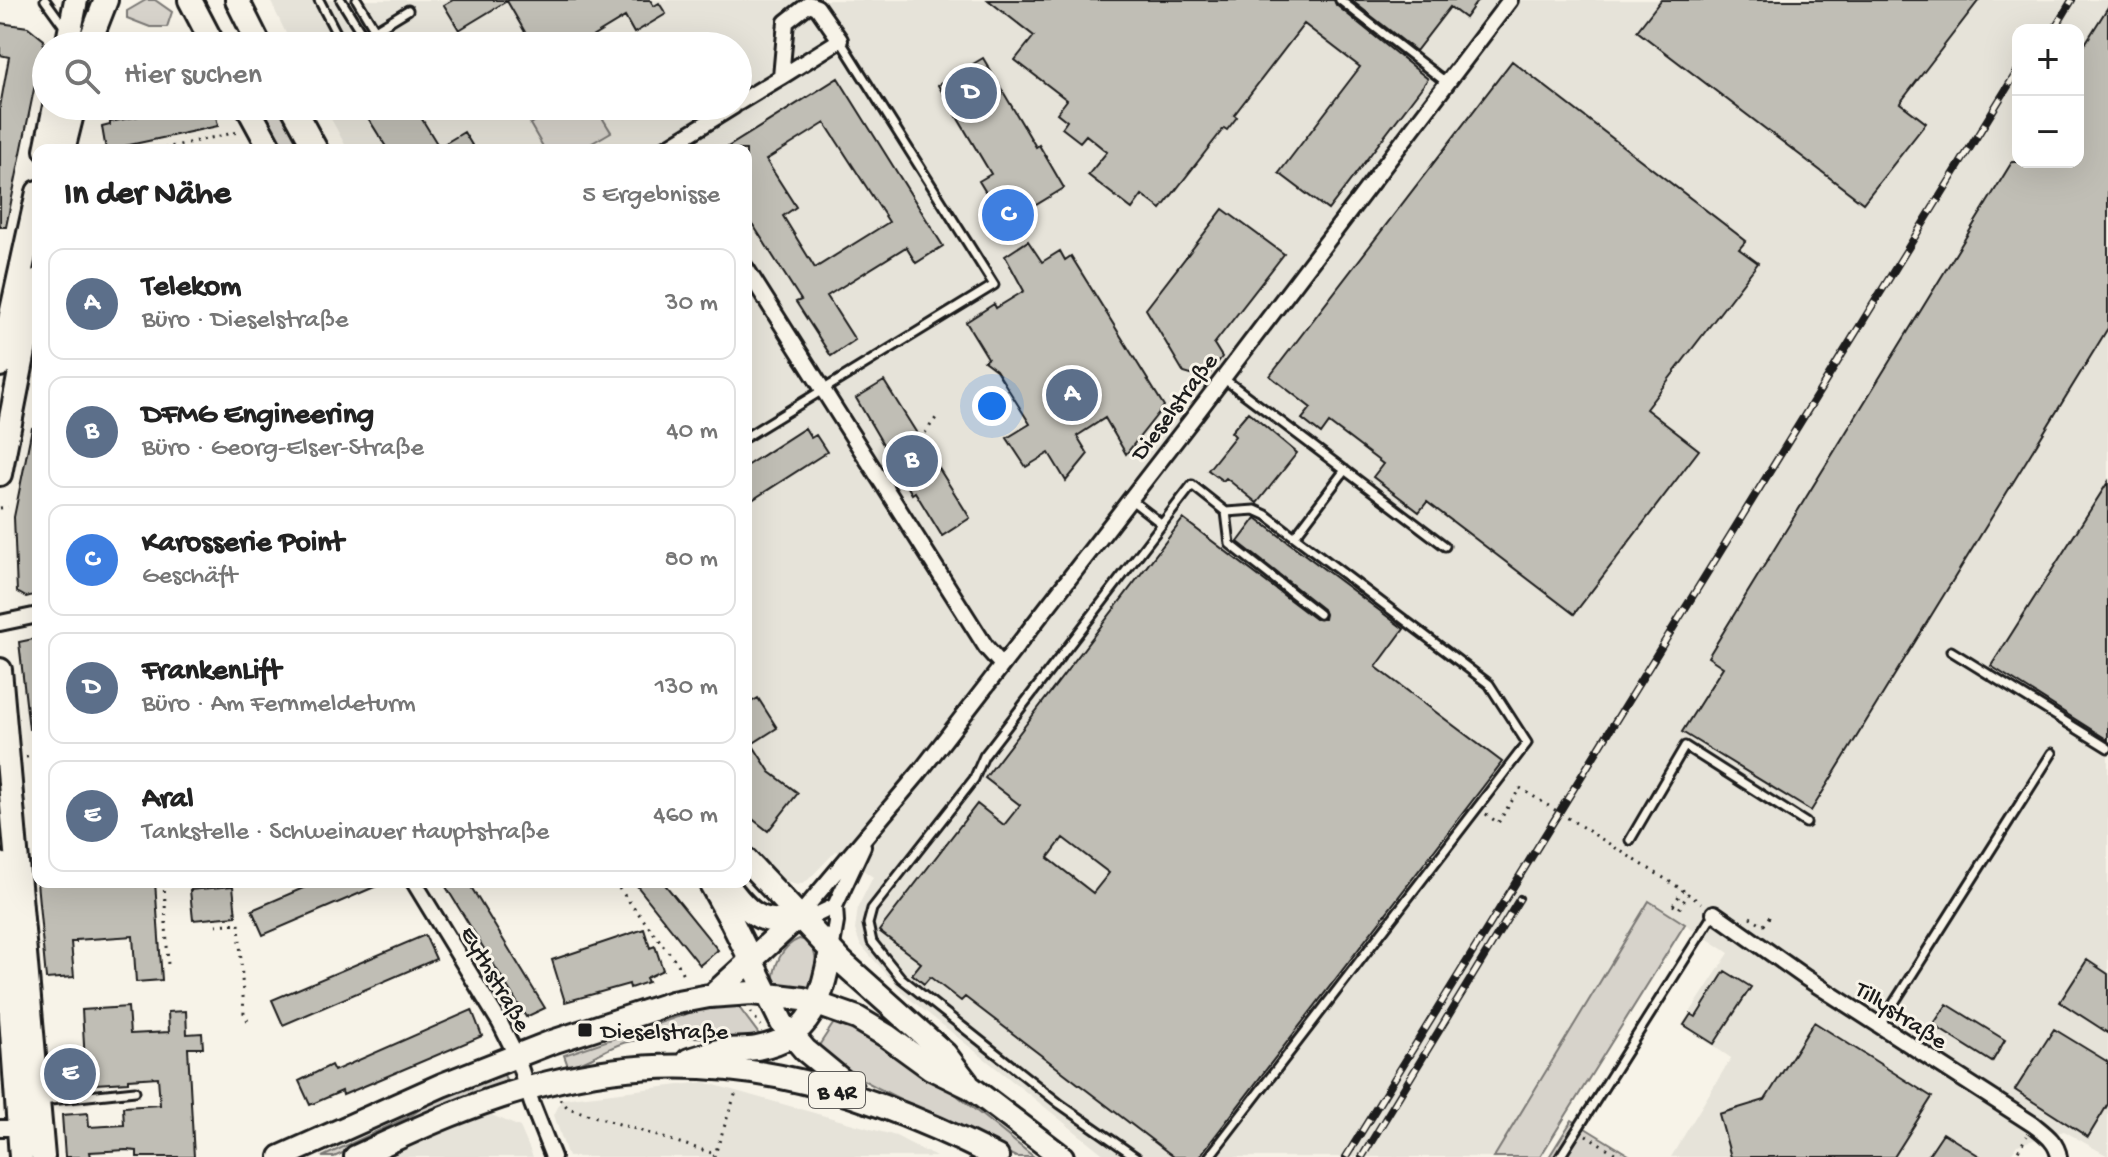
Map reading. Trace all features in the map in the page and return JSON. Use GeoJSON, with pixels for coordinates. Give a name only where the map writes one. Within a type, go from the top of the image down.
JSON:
{"type":"FeatureCollection","features":[{"type":"Feature","properties":{"kind":"main road"},"geometry":{"type":"LineString","coordinates":[[75,32],[76,0]]}},
{"type":"Feature","properties":{"kind":"main road"},"geometry":{"type":"LineString","coordinates":[[237,0],[253,32]]}},
{"type":"Feature","properties":{"kind":"main road"},"geometry":{"type":"LineString","coordinates":[[189,1],[206,32]]}},
{"type":"Feature","properties":{"kind":"main road"},"geometry":{"type":"LineString","coordinates":[[83,32],[107,4]]}},
{"type":"Feature","properties":{"kind":"main road"},"geometry":{"type":"LineString","coordinates":[[47,144],[52,120]]}},
{"type":"Feature","properties":{"kind":"main road"},"geometry":{"type":"LineString","coordinates":[[64,144],[70,120]]}},
{"type":"Feature","properties":{"kind":"main road"},"geometry":{"type":"LineString","coordinates":[[255,120],[268,144]]}},
{"type":"Feature","properties":{"kind":"main road"},"geometry":{"type":"LineString","coordinates":[[300,120],[313,144]]}},
{"type":"Feature","properties":{"kind":"main road"},"geometry":{"type":"LineString","coordinates":[[0,365],[32,219]]}},
{"type":"Feature","properties":{"kind":"main road"},"geometry":{"type":"LineString","coordinates":[[0,474],[32,311]]}},
{"type":"Feature","properties":{"kind":"main road"},"geometry":{"type":"LineString","coordinates":[[0,670],[43,1157]]}},
{"type":"Feature","properties":{"kind":"main road"},"geometry":{"type":"LineString","coordinates":[[0,864],[10,1128],[21,1157]]}},
{"type":"Feature","properties":{"kind":"main road"},"geometry":{"type":"LineString","coordinates":[[752,867],[831,951],[945,1054],[970,1087]]}},
{"type":"Feature","properties":{"kind":"main road"},"geometry":{"type":"LineString","coordinates":[[713,888],[766,994],[791,1035],[832,1073],[873,1101]]}},
{"type":"Feature","properties":{"kind":"main road"},"geometry":{"type":"LineString","coordinates":[[730,888],[760,918],[777,922],[798,917]]}},
{"type":"Feature","properties":{"kind":"main road"},"geometry":{"type":"LineString","coordinates":[[712,996],[798,917]]}},
{"type":"Feature","properties":{"kind":"main road"},"geometry":{"type":"LineString","coordinates":[[667,1066],[724,1050],[758,1048],[791,1035],[804,1024],[818,1003],[831,951]]}},
{"type":"Feature","properties":{"kind":"main road"},"geometry":{"type":"LineString","coordinates":[[281,1157],[401,1102],[516,1055],[658,1007],[712,996],[766,994],[818,1003],[871,1026],[931,1068],[970,1087],[1062,1157]]}},
{"type":"Feature","properties":{"kind":"main road","name":"B 4R"},"geometry":{"type":"LineString","coordinates":[[356,1157],[440,1120],[526,1088],[609,1071],[667,1066],[724,1068],[783,1076],[873,1101],[997,1157]]}},
{"type":"Feature","properties":{"kind":"street","name":"Dieselstraße"},"geometry":{"type":"LineString","coordinates":[[798,917],[848,855],[868,836],[1002,665],[1510,0]]}},
{"type":"Feature","properties":{"kind":"street"},"geometry":{"type":"LineString","coordinates":[[752,95],[781,77],[840,40],[817,7],[809,4],[786,22],[781,77]]}},
{"type":"Feature","properties":{"kind":"street"},"geometry":{"type":"LineString","coordinates":[[676,144],[713,120]]}},
{"type":"Feature","properties":{"kind":"street"},"geometry":{"type":"LineString","coordinates":[[752,278],[986,647],[1002,665]]}},
{"type":"Feature","properties":{"kind":"street"},"geometry":{"type":"LineString","coordinates":[[0,623],[32,616]]}},
{"type":"Feature","properties":{"kind":"street","name":"Dieselstraße"},"geometry":{"type":"LineString","coordinates":[[831,951],[836,922],[835,906],[868,836]]}},
{"type":"Feature","properties":{"kind":"street","name":"Eythstraße"},"geometry":{"type":"LineString","coordinates":[[418,888],[500,1023],[516,1055],[553,1157]]}},
{"type":"Feature","properties":{"kind":"street"},"geometry":{"type":"LineString","coordinates":[[798,917],[816,915],[835,906]]}},
{"type":"Feature","properties":{"kind":"street","name":"Tillystraße"},"geometry":{"type":"LineString","coordinates":[[1714,913],[2034,1125],[2049,1137],[2059,1157]]}},
{"type":"Feature","properties":{"kind":"lane"},"geometry":{"type":"LineString","coordinates":[[45,0],[68,32]]}},
{"type":"Feature","properties":{"kind":"lane"},"geometry":{"type":"LineString","coordinates":[[319,0],[336,32]]}},
{"type":"Feature","properties":{"kind":"lane"},"geometry":{"type":"LineString","coordinates":[[341,0],[361,32]]}},
{"type":"Feature","properties":{"kind":"lane"},"geometry":{"type":"LineString","coordinates":[[357,0],[375,30]]}},
{"type":"Feature","properties":{"kind":"lane"},"geometry":{"type":"LineString","coordinates":[[1340,0],[1447,83]]}},
{"type":"Feature","properties":{"kind":"lane"},"geometry":{"type":"LineString","coordinates":[[372,32],[408,10]]}},
{"type":"Feature","properties":{"kind":"lane"},"geometry":{"type":"LineString","coordinates":[[752,433],[994,285],[840,40]]}},
{"type":"Feature","properties":{"kind":"lane"},"geometry":{"type":"LineString","coordinates":[[1223,378],[1445,546]]}},
{"type":"Feature","properties":{"kind":"lane"},"geometry":{"type":"LineString","coordinates":[[1295,536],[1345,470]]}},
{"type":"Feature","properties":{"kind":"lane"},"geometry":{"type":"LineString","coordinates":[[1136,1157],[1060,1104],[901,978],[872,942],[868,924],[872,909],[974,779],[984,756],[1192,485],[1226,512],[1255,510],[1266,515],[1489,684],[1527,743],[1209,1157]]}},
{"type":"Feature","properties":{"kind":"lane"},"geometry":{"type":"LineString","coordinates":[[1130,499],[1162,524]]}},
{"type":"Feature","properties":{"kind":"lane"},"geometry":{"type":"LineString","coordinates":[[1226,512],[1230,544],[1319,614]]}},
{"type":"Feature","properties":{"kind":"lane"},"geometry":{"type":"LineString","coordinates":[[1951,651],[2108,748]]}},
{"type":"Feature","properties":{"kind":"lane"},"geometry":{"type":"LineString","coordinates":[[1630,840],[1685,746],[1806,823]]}},
{"type":"Feature","properties":{"kind":"lane"},"geometry":{"type":"LineString","coordinates":[[1880,1025],[2052,753]]}},
{"type":"Feature","properties":{"kind":"lane"},"geometry":{"type":"LineString","coordinates":[[1560,1157],[1714,913]]}},
{"type":"Feature","properties":{"kind":"lane"},"geometry":{"type":"LineString","coordinates":[[39,1102],[135,1091]]}},
{"type":"Feature","properties":{"kind":"path"},"geometry":{"type":"LineString","coordinates":[[183,144],[241,131]]}},
{"type":"Feature","properties":{"kind":"path"},"geometry":{"type":"LineString","coordinates":[[925,433],[936,418]]}},
{"type":"Feature","properties":{"kind":"path"},"geometry":{"type":"LineString","coordinates":[[0,508],[8,507]]}},
{"type":"Feature","properties":{"kind":"path"},"geometry":{"type":"LineString","coordinates":[[23,757],[32,756]]}},
{"type":"Feature","properties":{"kind":"path"},"geometry":{"type":"LineString","coordinates":[[1478,808],[1498,823],[1520,788],[1683,890],[1673,905],[1679,909],[1688,894],[1714,913]]}},
{"type":"Feature","properties":{"kind":"path"},"geometry":{"type":"LineString","coordinates":[[164,888],[168,966]]}},
{"type":"Feature","properties":{"kind":"path"},"geometry":{"type":"LineString","coordinates":[[619,888],[678,964],[684,977]]}},
{"type":"Feature","properties":{"kind":"path"},"geometry":{"type":"LineString","coordinates":[[1750,917],[1764,925],[1771,914],[1773,916]]}},
{"type":"Feature","properties":{"kind":"path"},"geometry":{"type":"LineString","coordinates":[[216,925],[239,923],[244,1014],[248,1021]]}},
{"type":"Feature","properties":{"kind":"path"},"geometry":{"type":"LineString","coordinates":[[744,1001],[767,1036]]}},
{"type":"Feature","properties":{"kind":"path"},"geometry":{"type":"LineString","coordinates":[[557,1096],[568,1108],[714,1156],[735,1093]]}},
{"type":"Feature","properties":{"kind":"path"},"geometry":{"type":"LineString","coordinates":[[2014,1157],[2034,1125]]}},
{"type":"Feature","properties":{"kind":"shaded area"},"geometry":{"type":"Polygon","coordinates":[[[146,0],[155,0],[172,12],[167,27],[150,27],[127,18],[127,11],[146,0]]]}},
{"type":"Feature","properties":{"kind":"shaded area"},"geometry":{"type":"Polygon","coordinates":[[[270,0],[2108,0],[2108,1156],[2064,1131],[2017,1145],[2009,1157],[1671,1157],[1731,1058],[1682,1025],[1729,953],[1650,901],[1494,1157],[1107,1157],[905,995],[860,944],[855,930],[858,907],[873,877],[836,851],[808,880],[798,885],[785,882],[764,865],[752,847],[752,144],[345,144],[332,120],[752,120],[752,32],[285,32],[270,0]]]}},
{"type":"Feature","properties":{"kind":"shaded area"},"geometry":{"type":"Polygon","coordinates":[[[267,120],[290,120],[303,144],[282,144],[267,120]]]}},
{"type":"Feature","properties":{"kind":"shaded area"},"geometry":{"type":"Polygon","coordinates":[[[537,120],[604,120],[611,132],[590,144],[542,144],[530,124],[537,120]]]}},
{"type":"Feature","properties":{"kind":"shaded area"},"geometry":{"type":"Polygon","coordinates":[[[1649,901],[1685,924],[1540,1157],[1494,1157],[1649,901]]]}},
{"type":"Feature","properties":{"kind":"shaded area"},"geometry":{"type":"Polygon","coordinates":[[[799,939],[808,941],[816,958],[811,989],[773,984],[780,957],[787,946],[799,939]]]}},
{"type":"Feature","properties":{"kind":"shaded area"},"geometry":{"type":"Polygon","coordinates":[[[735,1002],[761,1037],[663,1037],[631,1041],[568,1066],[564,1055],[701,1009],[735,1002]]]}},
{"type":"Feature","properties":{"kind":"shaded area"},"geometry":{"type":"Polygon","coordinates":[[[837,1018],[896,1052],[949,1089],[1034,1157],[1016,1157],[852,1074],[818,1047],[837,1018]]]}},
{"type":"Feature","properties":{"kind":"shaded area"},"geometry":{"type":"Polygon","coordinates":[[[503,1073],[506,1079],[500,1085],[334,1157],[322,1157],[412,1115],[440,1095],[503,1073]]]}},
{"type":"Feature","properties":{"kind":"shaded area"},"geometry":{"type":"Polygon","coordinates":[[[704,1082],[896,1136],[936,1157],[568,1157],[554,1115],[562,1099],[704,1082]]]}},
{"type":"Feature","properties":{"kind":"shaded area"},"geometry":{"type":"Polygon","coordinates":[[[482,1111],[520,1127],[533,1157],[377,1157],[482,1111]]]}},
{"type":"Feature","properties":{"kind":"shaded area"},"geometry":{"type":"Polygon","coordinates":[[[1572,1120],[1632,1157],[1549,1157],[1572,1120]]]}},
{"type":"Feature","properties":{"kind":"building"},"geometry":{"type":"Polygon","coordinates":[[[453,0],[650,0],[654,6],[659,3],[666,14],[636,32],[625,17],[600,32],[525,32],[507,1],[459,30],[444,5],[453,0]]]}},
{"type":"Feature","properties":{"kind":"building"},"geometry":{"type":"Polygon","coordinates":[[[988,0],[1334,0],[1336,5],[1428,79],[1328,210],[1279,173],[1360,67],[1304,24],[1234,115],[1237,117],[1227,130],[1224,128],[1161,209],[1142,195],[1132,209],[1088,175],[1107,152],[1086,135],[1080,142],[1062,128],[1067,121],[1057,113],[1067,100],[1015,60],[1034,36],[988,0]]]}},
{"type":"Feature","properties":{"kind":"building"},"geometry":{"type":"Polygon","coordinates":[[[1351,0],[1478,0],[1465,18],[1450,7],[1416,51],[1351,0]]]}},
{"type":"Feature","properties":{"kind":"building"},"geometry":{"type":"Polygon","coordinates":[[[1661,0],[1979,0],[1900,103],[1926,123],[1863,203],[1637,31],[1661,0]]]}},
{"type":"Feature","properties":{"kind":"building"},"geometry":{"type":"Polygon","coordinates":[[[2108,7],[2108,328],[1811,811],[1682,732],[1723,667],[1708,657],[2012,162],[2012,168],[2084,168],[2084,45],[2108,7]]]}},
{"type":"Feature","properties":{"kind":"building"},"geometry":{"type":"Polygon","coordinates":[[[0,23],[28,27],[34,32],[32,99],[6,227],[0,227],[0,107],[9,57],[0,55],[0,23]]]}},
{"type":"Feature","properties":{"kind":"building"},"geometry":{"type":"Polygon","coordinates":[[[983,58],[1064,188],[1005,224],[979,181],[991,174],[938,85],[983,58]]]}},
{"type":"Feature","properties":{"kind":"building"},"geometry":{"type":"Polygon","coordinates":[[[1512,61],[1746,241],[1739,249],[1758,263],[1646,409],[1699,450],[1574,614],[1427,502],[1419,512],[1373,477],[1383,464],[1329,423],[1321,434],[1302,419],[1311,408],[1270,376],[1512,61]]]}},
{"type":"Feature","properties":{"kind":"building"},"geometry":{"type":"Polygon","coordinates":[[[838,78],[943,246],[916,263],[906,247],[827,296],[855,340],[831,356],[796,302],[801,300],[752,223],[752,144],[733,144],[838,78]],[[825,123],[766,160],[796,207],[783,216],[815,268],[889,222],[825,123]]]}},
{"type":"Feature","properties":{"kind":"building"},"geometry":{"type":"Polygon","coordinates":[[[217,120],[218,126],[134,144],[105,144],[102,127],[110,125],[110,122],[217,120]]]}},
{"type":"Feature","properties":{"kind":"building"},"geometry":{"type":"Polygon","coordinates":[[[369,120],[423,120],[437,144],[384,144],[369,120]]]}},
{"type":"Feature","properties":{"kind":"building"},"geometry":{"type":"Polygon","coordinates":[[[464,132],[471,144],[444,144],[464,132]]]}},
{"type":"Feature","properties":{"kind":"building"},"geometry":{"type":"Polygon","coordinates":[[[1223,209],[1284,254],[1214,344],[1222,357],[1205,379],[1184,373],[1146,309],[1223,209]]]}},
{"type":"Feature","properties":{"kind":"building"},"geometry":{"type":"Polygon","coordinates":[[[1028,241],[1042,262],[1060,251],[1065,260],[1071,256],[1164,406],[1126,454],[1105,418],[1077,436],[1088,454],[1066,481],[1049,453],[1026,467],[1007,438],[1030,424],[996,370],[984,361],[988,358],[966,322],[994,304],[996,308],[1024,291],[1005,256],[1028,241]]]}},
{"type":"Feature","properties":{"kind":"building"},"geometry":{"type":"Polygon","coordinates":[[[884,381],[970,518],[942,536],[915,492],[912,494],[856,398],[884,381]]]}},
{"type":"Feature","properties":{"kind":"building"},"geometry":{"type":"Polygon","coordinates":[[[1248,412],[1297,453],[1257,503],[1226,478],[1223,481],[1208,470],[1235,436],[1231,432],[1248,412]]]}},
{"type":"Feature","properties":{"kind":"building"},"geometry":{"type":"Polygon","coordinates":[[[32,428],[32,596],[26,597],[17,592],[14,517],[32,428]]]}},
{"type":"Feature","properties":{"kind":"building"},"geometry":{"type":"Polygon","coordinates":[[[805,428],[811,438],[816,435],[827,452],[752,500],[752,462],[805,428]]]}},
{"type":"Feature","properties":{"kind":"building"},"geometry":{"type":"Polygon","coordinates":[[[2108,482],[2108,740],[1991,666],[2108,482]]]}},
{"type":"Feature","properties":{"kind":"building"},"geometry":{"type":"Polygon","coordinates":[[[1256,518],[1404,629],[1376,667],[1502,762],[1199,1157],[1174,1157],[965,997],[961,1001],[930,977],[924,984],[912,974],[921,963],[879,931],[977,804],[1004,825],[1020,805],[985,778],[1183,519],[1315,619],[1324,619],[1323,609],[1238,542],[1256,518]],[[1063,838],[1048,858],[1093,893],[1109,873],[1063,838]]]}},
{"type":"Feature","properties":{"kind":"building"},"geometry":{"type":"Polygon","coordinates":[[[32,639],[32,729],[29,729],[19,642],[32,639]]]}},
{"type":"Feature","properties":{"kind":"building"},"geometry":{"type":"Polygon","coordinates":[[[758,698],[777,728],[752,744],[752,702],[758,698]]]}},
{"type":"Feature","properties":{"kind":"building"},"geometry":{"type":"Polygon","coordinates":[[[752,744],[770,772],[798,793],[768,831],[752,819],[752,744]]]}},
{"type":"Feature","properties":{"kind":"building"},"geometry":{"type":"Polygon","coordinates":[[[38,888],[155,888],[162,980],[136,982],[133,936],[71,942],[74,977],[46,979],[38,888]]]}},
{"type":"Feature","properties":{"kind":"building"},"geometry":{"type":"Polygon","coordinates":[[[233,888],[236,916],[193,920],[190,890],[233,888]]]}},
{"type":"Feature","properties":{"kind":"building"},"geometry":{"type":"Polygon","coordinates":[[[303,888],[372,888],[263,935],[252,910],[303,888]]]}},
{"type":"Feature","properties":{"kind":"building"},"geometry":{"type":"Polygon","coordinates":[[[447,888],[472,888],[545,1008],[526,1017],[447,888]]]}},
{"type":"Feature","properties":{"kind":"building"},"geometry":{"type":"Polygon","coordinates":[[[639,888],[668,888],[718,950],[700,965],[639,888]]]}},
{"type":"Feature","properties":{"kind":"building"},"geometry":{"type":"Polygon","coordinates":[[[644,929],[650,948],[655,946],[663,970],[646,978],[648,982],[630,988],[629,984],[565,1002],[552,960],[644,929]]]}},
{"type":"Feature","properties":{"kind":"building"},"geometry":{"type":"Polygon","coordinates":[[[425,935],[436,959],[283,1025],[272,1000],[425,935]]]}},
{"type":"Feature","properties":{"kind":"building"},"geometry":{"type":"Polygon","coordinates":[[[2087,960],[2108,974],[2108,1033],[2060,1002],[2087,960]]]}},
{"type":"Feature","properties":{"kind":"building"},"geometry":{"type":"Polygon","coordinates":[[[1725,971],[1751,987],[1714,1044],[1684,1025],[1691,1014],[1696,1017],[1725,971]]]}},
{"type":"Feature","properties":{"kind":"building"},"geometry":{"type":"Polygon","coordinates":[[[1947,1004],[2005,1040],[1992,1062],[1933,1025],[1947,1004]]]}},
{"type":"Feature","properties":{"kind":"building"},"geometry":{"type":"Polygon","coordinates":[[[128,1007],[130,1034],[169,1032],[168,1012],[186,1011],[187,1034],[202,1033],[203,1048],[188,1048],[194,1157],[137,1157],[137,1151],[126,1150],[90,1152],[91,1157],[65,1157],[62,1115],[88,1113],[89,1127],[124,1125],[123,1107],[160,1105],[158,1077],[61,1086],[60,1063],[85,1062],[82,1010],[128,1007]]]}},
{"type":"Feature","properties":{"kind":"building"},"geometry":{"type":"Polygon","coordinates":[[[472,1010],[482,1036],[343,1095],[342,1091],[310,1105],[299,1081],[331,1065],[334,1071],[472,1010]]]}},
{"type":"Feature","properties":{"kind":"building"},"geometry":{"type":"Polygon","coordinates":[[[1814,1022],[1932,1097],[1894,1157],[1731,1157],[1719,1114],[1765,1100],[1814,1022]]]}},
{"type":"Feature","properties":{"kind":"building"},"geometry":{"type":"Polygon","coordinates":[[[2054,1029],[2108,1062],[2108,1104],[2088,1137],[2015,1090],[2054,1029]]]}},
{"type":"Feature","properties":{"kind":"building"},"geometry":{"type":"Polygon","coordinates":[[[1943,1133],[1981,1157],[1927,1157],[1943,1133]]]}},
{"type":"Feature","properties":{"kind":"railway"},"geometry":{"type":"LineString","coordinates":[[2058,24],[2072,0]]}},
{"type":"Feature","properties":{"kind":"railway"},"geometry":{"type":"LineString","coordinates":[[1346,1157],[2012,80]]}},
{"type":"Feature","properties":{"kind":"railway"},"geometry":{"type":"LineString","coordinates":[[1362,1157],[1520,898]]}},
{"type":"Feature","properties":{"kind":"place","name":"FrankenLift"},"geometry":{"type":"Point","coordinates":[971,93]}},
{"type":"Feature","properties":{"kind":"place","name":"Karosserie Point"},"geometry":{"type":"Point","coordinates":[1008,215]}},
{"type":"Feature","properties":{"kind":"place","name":"Telekom"},"geometry":{"type":"Point","coordinates":[1072,395]}},
{"type":"Feature","properties":{"kind":"place","name":"DFMG Engineering"},"geometry":{"type":"Point","coordinates":[912,461]}},
{"type":"Feature","properties":{"kind":"place","name":"Dieselstraße"},"geometry":{"type":"Point","coordinates":[585,1030]}},
{"type":"Feature","properties":{"kind":"place","name":"Aral"},"geometry":{"type":"Point","coordinates":[70,1074]}}]}
